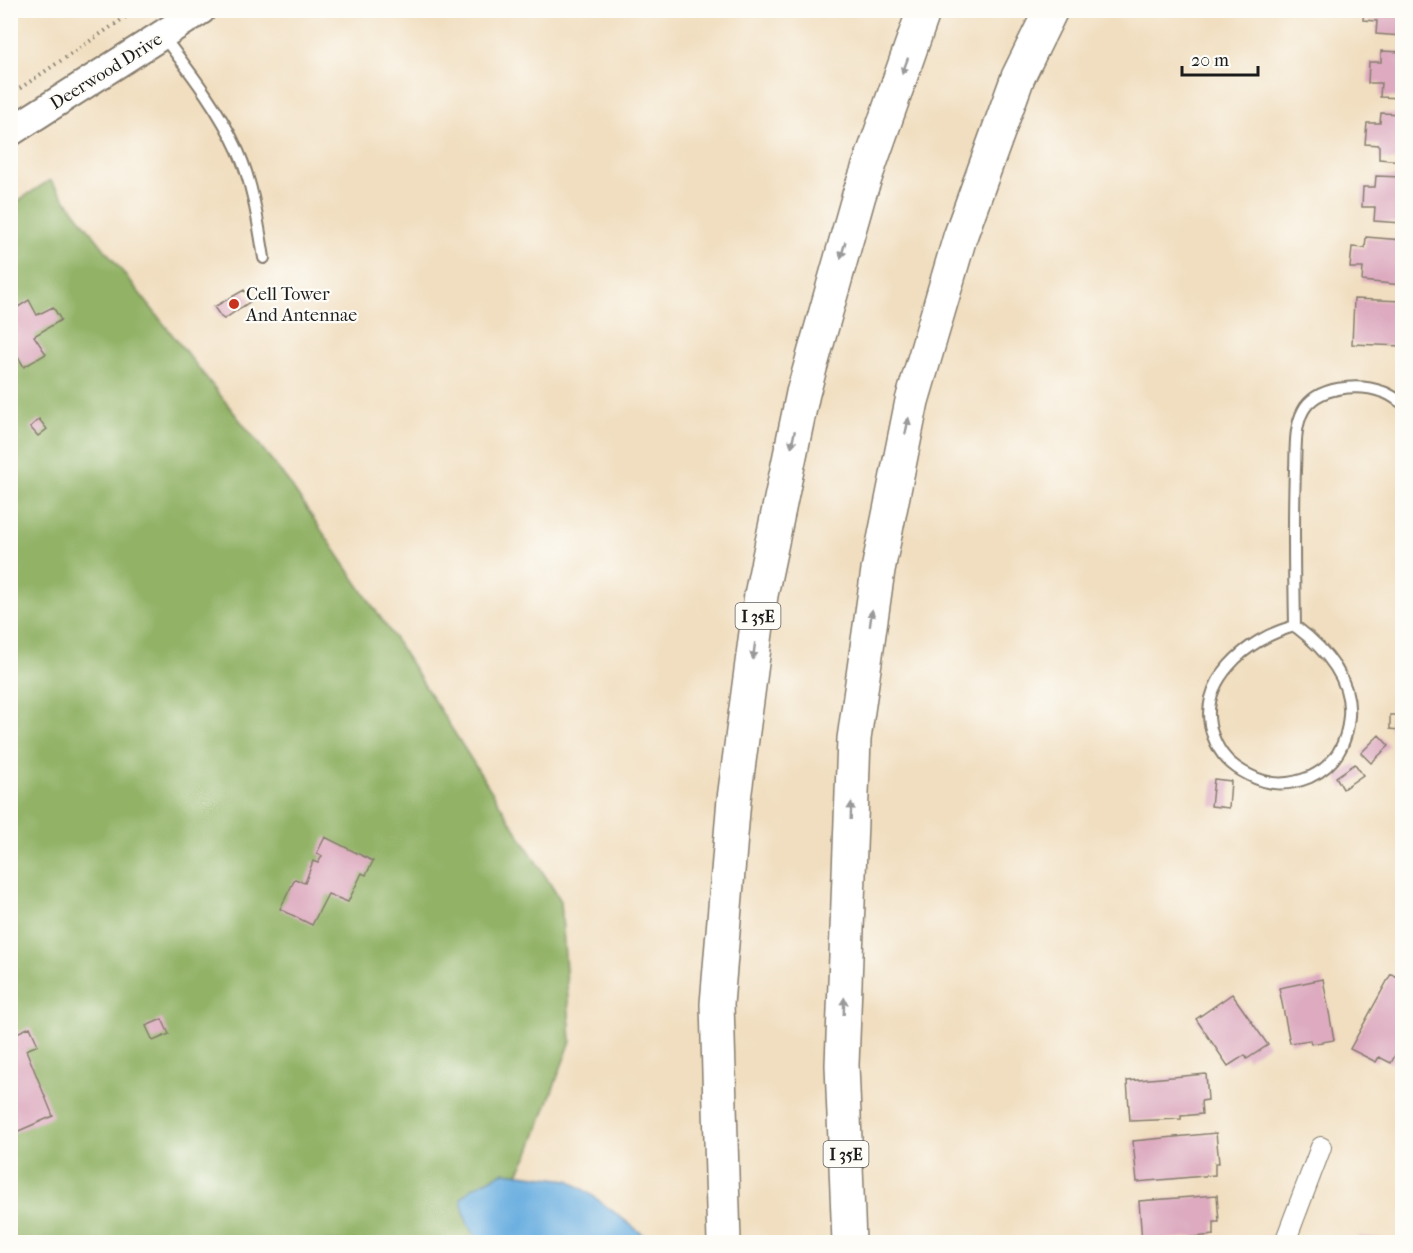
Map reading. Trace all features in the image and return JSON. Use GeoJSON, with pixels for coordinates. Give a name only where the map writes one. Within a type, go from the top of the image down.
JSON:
{"type":"FeatureCollection","features":[{"type":"Feature","properties":{"kind":"highway","name":"I 35E"},"geometry":{"type":"LineString","coordinates":[[724,1242],[717,1004],[734,799],[761,595],[803,393],[859,195],[924,10]]}},
{"type":"Feature","properties":{"kind":"highway","name":"I 35E"},"geometry":{"type":"LineString","coordinates":[[849,1242],[842,1065],[854,739],[878,570],[912,401],[960,237],[1018,77],[1051,10]]}},
{"type":"Feature","properties":{"kind":"highway"},"geometry":{"type":"LineString","coordinates":[[842,1065],[866,1242]]}},
{"type":"Feature","properties":{"kind":"street","name":"Deerwood Drive"},"geometry":{"type":"LineString","coordinates":[[10,132],[201,10]]}},
{"type":"Feature","properties":{"kind":"street"},"geometry":{"type":"LineString","coordinates":[[1284,1242],[1321,1147]]}},
{"type":"Feature","properties":{"kind":"lane"},"geometry":{"type":"LineString","coordinates":[[162,35],[211,104],[238,151],[256,209],[264,258]]}},
{"type":"Feature","properties":{"kind":"lane"},"geometry":{"type":"LineString","coordinates":[[1295,627],[1272,634],[1240,654],[1221,674],[1209,703],[1211,730],[1223,756],[1246,774],[1272,784],[1300,781],[1325,768],[1344,745],[1348,731],[1348,694],[1341,676],[1335,665],[1295,627],[1294,508],[1299,419],[1310,402],[1323,394],[1348,388],[1384,392],[1402,403]]}},
{"type":"Feature","properties":{"kind":"path"},"geometry":{"type":"LineString","coordinates":[[10,95],[136,10]]}},
{"type":"Feature","properties":{"kind":"green space"},"geometry":{"type":"Polygon","coordinates":[[[50,180],[288,481],[397,642],[561,901],[571,1041],[529,1153],[491,1224],[460,1242],[11,1242],[10,206],[50,180]]]}},
{"type":"Feature","properties":{"kind":"water"},"geometry":{"type":"Polygon","coordinates":[[[504,1172],[569,1180],[653,1242],[483,1242],[470,1229],[461,1199],[472,1188],[504,1172]]]}},
{"type":"Feature","properties":{"kind":"building"},"geometry":{"type":"Polygon","coordinates":[[[1364,10],[1402,10],[1402,36],[1376,34],[1377,21],[1363,20],[1364,10]]]}},
{"type":"Feature","properties":{"kind":"building"},"geometry":{"type":"Polygon","coordinates":[[[1381,51],[1402,52],[1402,98],[1380,97],[1381,83],[1368,83],[1369,62],[1381,62],[1381,51]]]}},
{"type":"Feature","properties":{"kind":"building"},"geometry":{"type":"Polygon","coordinates":[[[1381,113],[1402,114],[1402,161],[1379,159],[1379,145],[1365,144],[1367,123],[1380,123],[1381,113]]]}},
{"type":"Feature","properties":{"kind":"building"},"geometry":{"type":"Polygon","coordinates":[[[1376,176],[1402,177],[1402,223],[1374,221],[1375,207],[1362,207],[1363,187],[1375,187],[1376,176]]]}},
{"type":"Feature","properties":{"kind":"building"},"geometry":{"type":"Polygon","coordinates":[[[1366,237],[1402,240],[1402,285],[1362,281],[1363,268],[1350,268],[1352,247],[1365,248],[1366,237]]]}},
{"type":"Feature","properties":{"kind":"building","name":"Cell Tower And Antennae"},"geometry":{"type":"Polygon","coordinates":[[[244,290],[251,301],[224,319],[221,317],[214,307],[244,290]]]}},
{"type":"Feature","properties":{"kind":"building"},"geometry":{"type":"Polygon","coordinates":[[[1354,299],[1402,301],[1402,346],[1352,344],[1354,299]]]}},
{"type":"Feature","properties":{"kind":"building"},"geometry":{"type":"Polygon","coordinates":[[[29,300],[37,315],[53,307],[61,320],[34,336],[46,354],[24,367],[14,350],[10,352],[10,312],[29,300]]]}},
{"type":"Feature","properties":{"kind":"building"},"geometry":{"type":"Polygon","coordinates":[[[39,419],[47,429],[38,436],[30,427],[39,419]]]}},
{"type":"Feature","properties":{"kind":"building"},"geometry":{"type":"Polygon","coordinates":[[[1390,715],[1398,715],[1398,730],[1390,729],[1390,715]]]}},
{"type":"Feature","properties":{"kind":"building"},"geometry":{"type":"Polygon","coordinates":[[[1379,735],[1389,746],[1371,763],[1361,753],[1379,735]]]}},
{"type":"Feature","properties":{"kind":"building"},"geometry":{"type":"Polygon","coordinates":[[[1355,764],[1363,775],[1343,789],[1336,777],[1355,764]]]}},
{"type":"Feature","properties":{"kind":"building"},"geometry":{"type":"Polygon","coordinates":[[[1214,779],[1231,781],[1229,808],[1211,806],[1214,779]]]}},
{"type":"Feature","properties":{"kind":"building"},"geometry":{"type":"Polygon","coordinates":[[[325,837],[373,861],[366,875],[362,873],[348,902],[328,894],[312,925],[280,909],[295,879],[305,883],[313,861],[318,863],[322,856],[317,853],[325,837]]]}},
{"type":"Feature","properties":{"kind":"building"},"geometry":{"type":"Polygon","coordinates":[[[1391,974],[1402,980],[1402,1042],[1391,1063],[1379,1057],[1376,1062],[1350,1049],[1391,974]]]}},
{"type":"Feature","properties":{"kind":"building"},"geometry":{"type":"Polygon","coordinates":[[[1323,979],[1334,1040],[1311,1044],[1310,1040],[1290,1043],[1279,988],[1323,979]]]}},
{"type":"Feature","properties":{"kind":"building"},"geometry":{"type":"Polygon","coordinates":[[[1232,994],[1268,1045],[1247,1059],[1245,1055],[1228,1066],[1196,1019],[1232,994]]]}},
{"type":"Feature","properties":{"kind":"building"},"geometry":{"type":"Polygon","coordinates":[[[162,1019],[169,1034],[153,1041],[146,1026],[162,1019]]]}},
{"type":"Feature","properties":{"kind":"building"},"geometry":{"type":"Polygon","coordinates":[[[30,1027],[38,1045],[26,1050],[53,1116],[14,1133],[10,1125],[10,1036],[30,1027]]]}},
{"type":"Feature","properties":{"kind":"building"},"geometry":{"type":"Polygon","coordinates":[[[1206,1074],[1208,1100],[1201,1101],[1202,1114],[1181,1116],[1181,1119],[1130,1121],[1127,1081],[1206,1074]]]}},
{"type":"Feature","properties":{"kind":"building"},"geometry":{"type":"Polygon","coordinates":[[[1216,1133],[1219,1163],[1215,1163],[1215,1175],[1137,1182],[1133,1141],[1216,1133]]]}},
{"type":"Feature","properties":{"kind":"building"},"geometry":{"type":"Polygon","coordinates":[[[1217,1195],[1219,1222],[1214,1222],[1214,1235],[1142,1242],[1139,1201],[1217,1195]]]}},
{"type":"Feature","properties":{"kind":"building"},"geometry":{"type":"Polygon","coordinates":[[[1359,1236],[1401,1241],[1401,1242],[1358,1242],[1359,1236]]]}},
{"type":"Feature","properties":{"kind":"place","name":"Cell Tower And Antennae"},"geometry":{"type":"Point","coordinates":[234,304]}}]}
